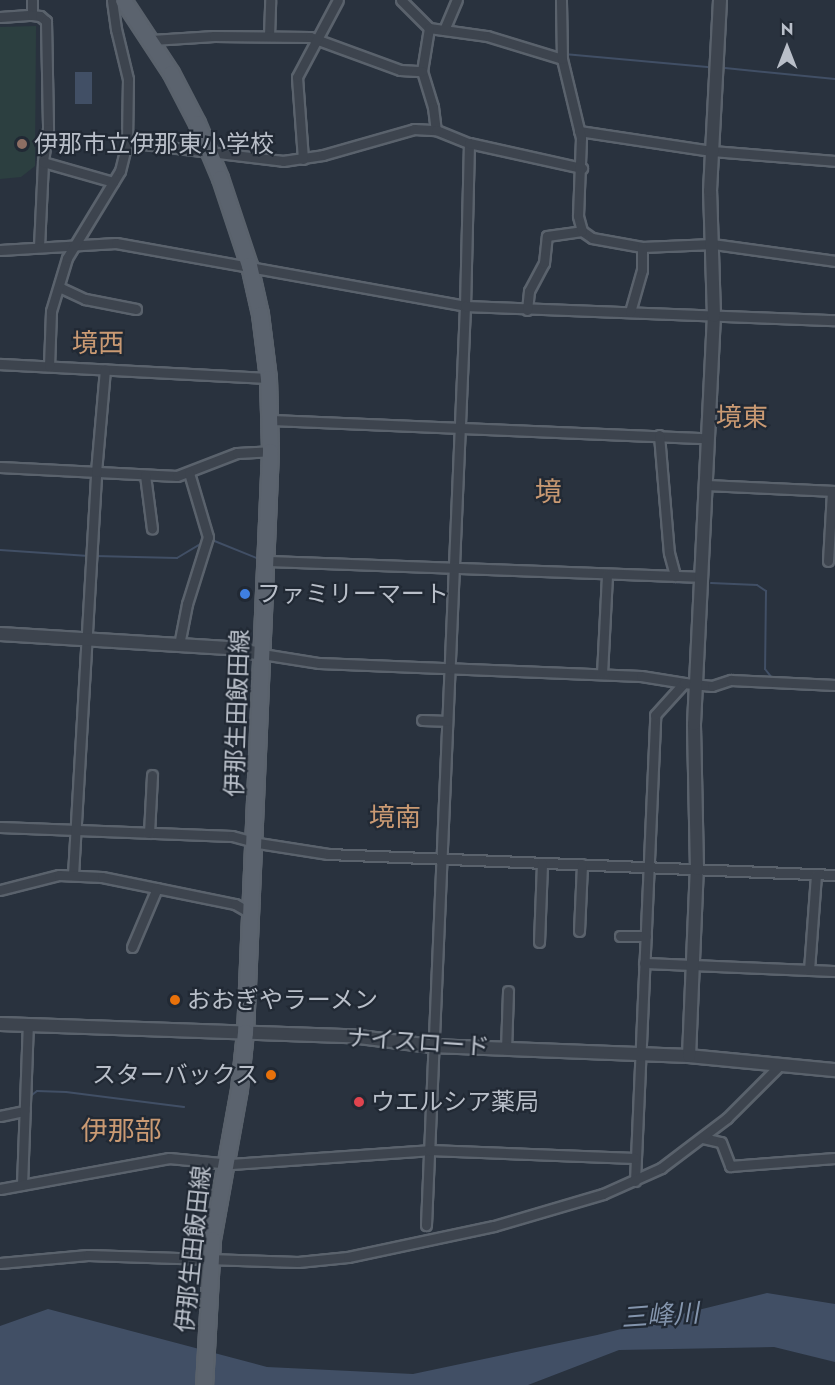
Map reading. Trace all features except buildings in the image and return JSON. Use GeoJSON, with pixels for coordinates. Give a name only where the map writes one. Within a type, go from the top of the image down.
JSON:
{"type":"FeatureCollection","features":[{"type":"Feature","properties":{"kind":"main road","name":"伊那生田飯田線"},"geometry":{"type":"LineString","coordinates":[[123,0],[152,40],[209,151],[249,266],[260,314],[268,378],[270,451],[252,914],[245,1032],[239,1089],[223,1164],[211,1263],[204,1385]]}},
{"type":"Feature","properties":{"kind":"street"},"geometry":{"type":"LineString","coordinates":[[32,0],[32,15]]}},
{"type":"Feature","properties":{"kind":"street"},"geometry":{"type":"LineString","coordinates":[[49,366],[51,311],[67,258],[79,243],[120,171],[127,142],[128,79],[116,29],[112,0]]}},
{"type":"Feature","properties":{"kind":"street"},"geometry":{"type":"LineString","coordinates":[[269,36],[270,0]]}},
{"type":"Feature","properties":{"kind":"street"},"geometry":{"type":"LineString","coordinates":[[303,159],[297,77],[338,0]]}},
{"type":"Feature","properties":{"kind":"street"},"geometry":{"type":"LineString","coordinates":[[401,0],[429,28],[445,28],[487,36],[562,55]]}},
{"type":"Feature","properties":{"kind":"street"},"geometry":{"type":"LineString","coordinates":[[445,28],[457,0]]}},
{"type":"Feature","properties":{"kind":"street"},"geometry":{"type":"LineString","coordinates":[[561,0],[562,55],[579,131],[582,168],[578,216],[582,231],[592,238],[642,247],[713,243],[835,261]]}},
{"type":"Feature","properties":{"kind":"street"},"geometry":{"type":"LineString","coordinates":[[688,1056],[697,869],[690,684],[701,577],[714,316],[710,191],[720,0]]}},
{"type":"Feature","properties":{"kind":"street"},"geometry":{"type":"LineString","coordinates":[[0,17],[32,15],[40,16],[46,21],[48,129],[43,162],[39,247]]}},
{"type":"Feature","properties":{"kind":"street"},"geometry":{"type":"LineString","coordinates":[[429,28],[422,71],[433,107],[436,130]]}},
{"type":"Feature","properties":{"kind":"street"},"geometry":{"type":"LineString","coordinates":[[152,40],[269,36],[316,39],[400,70],[422,71]]}},
{"type":"Feature","properties":{"kind":"street"},"geometry":{"type":"LineString","coordinates":[[127,142],[283,161],[303,159],[397,132],[414,129],[436,130],[468,143],[582,168]]}},
{"type":"Feature","properties":{"kind":"street"},"geometry":{"type":"LineString","coordinates":[[579,131],[712,151],[835,161]]}},
{"type":"Feature","properties":{"kind":"street"},"geometry":{"type":"LineString","coordinates":[[426,1225],[431,1046],[434,1039],[465,306],[468,143]]}},
{"type":"Feature","properties":{"kind":"street"},"geometry":{"type":"LineString","coordinates":[[43,162],[112,182]]}},
{"type":"Feature","properties":{"kind":"street"},"geometry":{"type":"LineString","coordinates":[[527,310],[529,291],[544,263],[547,236],[582,231]]}},
{"type":"Feature","properties":{"kind":"street"},"geometry":{"type":"LineString","coordinates":[[0,250],[79,243],[116,243],[465,306],[835,320]]}},
{"type":"Feature","properties":{"kind":"street"},"geometry":{"type":"LineString","coordinates":[[630,312],[642,270],[642,247]]}},
{"type":"Feature","properties":{"kind":"street"},"geometry":{"type":"LineString","coordinates":[[59,287],[85,299],[136,309]]}},
{"type":"Feature","properties":{"kind":"street"},"geometry":{"type":"LineString","coordinates":[[0,364],[268,378]]}},
{"type":"Feature","properties":{"kind":"street"},"geometry":{"type":"LineString","coordinates":[[73,876],[78,831],[96,472],[105,369]]}},
{"type":"Feature","properties":{"kind":"street"},"geometry":{"type":"LineString","coordinates":[[270,420],[460,426],[708,438]]}},
{"type":"Feature","properties":{"kind":"street"},"geometry":{"type":"LineString","coordinates":[[659,435],[669,553],[675,576]]}},
{"type":"Feature","properties":{"kind":"street"},"geometry":{"type":"LineString","coordinates":[[0,467],[177,476],[237,453],[270,451]]}},
{"type":"Feature","properties":{"kind":"street"},"geometry":{"type":"LineString","coordinates":[[179,645],[187,604],[207,539],[189,473]]}},
{"type":"Feature","properties":{"kind":"street"},"geometry":{"type":"LineString","coordinates":[[145,475],[152,529]]}},
{"type":"Feature","properties":{"kind":"street"},"geometry":{"type":"LineString","coordinates":[[706,485],[834,491],[828,561]]}},
{"type":"Feature","properties":{"kind":"street"},"geometry":{"type":"LineString","coordinates":[[266,561],[607,577],[701,577]]}},
{"type":"Feature","properties":{"kind":"street"},"geometry":{"type":"LineString","coordinates":[[602,674],[607,577]]}},
{"type":"Feature","properties":{"kind":"street"},"geometry":{"type":"LineString","coordinates":[[0,634],[228,648],[320,663],[641,676],[712,686],[731,680],[835,685]]}},
{"type":"Feature","properties":{"kind":"street"},"geometry":{"type":"LineString","coordinates":[[635,1181],[655,715],[690,684]]}},
{"type":"Feature","properties":{"kind":"street"},"geometry":{"type":"LineString","coordinates":[[422,720],[447,721]]}},
{"type":"Feature","properties":{"kind":"street"},"geometry":{"type":"LineString","coordinates":[[148,833],[152,776]]}},
{"type":"Feature","properties":{"kind":"street"},"geometry":{"type":"LineString","coordinates":[[0,827],[232,836],[328,854],[835,875]]}},
{"type":"Feature","properties":{"kind":"street"},"geometry":{"type":"LineString","coordinates":[[539,942],[542,863]]}},
{"type":"Feature","properties":{"kind":"street"},"geometry":{"type":"LineString","coordinates":[[579,931],[582,864]]}},
{"type":"Feature","properties":{"kind":"street"},"geometry":{"type":"LineString","coordinates":[[809,970],[816,874]]}},
{"type":"Feature","properties":{"kind":"street"},"geometry":{"type":"LineString","coordinates":[[0,890],[38,880],[73,876],[102,877],[235,904],[252,914]]}},
{"type":"Feature","properties":{"kind":"street"},"geometry":{"type":"LineString","coordinates":[[132,947],[157,888]]}},
{"type":"Feature","properties":{"kind":"street"},"geometry":{"type":"LineString","coordinates":[[620,936],[646,936]]}},
{"type":"Feature","properties":{"kind":"street"},"geometry":{"type":"LineString","coordinates":[[645,963],[835,971]]}},
{"type":"Feature","properties":{"kind":"street"},"geometry":{"type":"LineString","coordinates":[[506,1049],[508,991]]}},
{"type":"Feature","properties":{"kind":"street","name":"ナイスロード"},"geometry":{"type":"LineString","coordinates":[[0,1024],[351,1036],[431,1046],[688,1056],[835,1070]]}},
{"type":"Feature","properties":{"kind":"street"},"geometry":{"type":"LineString","coordinates":[[22,1185],[28,1024]]}},
{"type":"Feature","properties":{"kind":"street"},"geometry":{"type":"LineString","coordinates":[[0,1263],[88,1255],[211,1263],[282,1263],[367,1254],[494,1226],[603,1194],[661,1168],[703,1138],[779,1066]]}},
{"type":"Feature","properties":{"kind":"street"},"geometry":{"type":"LineString","coordinates":[[0,1116],[24,1111]]}},
{"type":"Feature","properties":{"kind":"street"},"geometry":{"type":"LineString","coordinates":[[703,1138],[721,1142],[730,1166],[835,1158]]}},
{"type":"Feature","properties":{"kind":"street"},"geometry":{"type":"LineString","coordinates":[[0,1189],[169,1158],[223,1164],[429,1150],[635,1158]]}},
{"type":"Feature","properties":{"kind":"shaded area"},"geometry":{"type":"Polygon","coordinates":[[[36,26],[35,166],[21,177],[0,179],[0,27],[36,26]]]}},
{"type":"Feature","properties":{"kind":"water"},"geometry":{"type":"Polygon","coordinates":[[[75,72],[92,72],[92,104],[75,104],[75,72]]]}},
{"type":"Feature","properties":{"kind":"water"},"geometry":{"type":"Polygon","coordinates":[[[767,1293],[835,1304],[835,1362],[774,1347],[619,1350],[528,1385],[0,1385],[0,1326],[48,1309],[267,1367],[413,1374],[597,1335],[767,1293]]]}},
{"type":"Feature","properties":{"kind":"waterway"},"geometry":{"type":"LineString","coordinates":[[564,54],[707,67]]}},
{"type":"Feature","properties":{"kind":"waterway"},"geometry":{"type":"LineString","coordinates":[[725,68],[835,79]]}},
{"type":"Feature","properties":{"kind":"waterway"},"geometry":{"type":"LineString","coordinates":[[212,540],[259,559]]}},
{"type":"Feature","properties":{"kind":"waterway"},"geometry":{"type":"LineString","coordinates":[[95,556],[177,558],[202,543]]}},
{"type":"Feature","properties":{"kind":"waterway"},"geometry":{"type":"LineString","coordinates":[[0,550],[89,556]]}},
{"type":"Feature","properties":{"kind":"waterway"},"geometry":{"type":"LineString","coordinates":[[539,576],[603,578]]}},
{"type":"Feature","properties":{"kind":"waterway"},"geometry":{"type":"LineString","coordinates":[[609,579],[693,583]]}},
{"type":"Feature","properties":{"kind":"waterway"},"geometry":{"type":"LineString","coordinates":[[711,583],[757,585],[766,591],[765,669],[772,678]]}},
{"type":"Feature","properties":{"kind":"waterway"},"geometry":{"type":"LineString","coordinates":[[28,1098],[37,1091],[66,1092],[184,1107]]}},
{"type":"Feature","properties":{"kind":"waterway"},"geometry":{"type":"LineString","coordinates":[[0,1111],[7,1110]]}},
{"type":"Feature","properties":{"kind":"place","name":"伊那市立伊那東小学校"},"geometry":{"type":"Point","coordinates":[22,144]}},
{"type":"Feature","properties":{"kind":"place","name":"ファミリーマート"},"geometry":{"type":"Point","coordinates":[245,594]}},
{"type":"Feature","properties":{"kind":"place","name":"おおぎやラーメン"},"geometry":{"type":"Point","coordinates":[175,1000]}},
{"type":"Feature","properties":{"kind":"place","name":"スターバックス"},"geometry":{"type":"Point","coordinates":[271,1075]}},
{"type":"Feature","properties":{"kind":"place","name":"ウエルシア薬局"},"geometry":{"type":"Point","coordinates":[359,1102]}},
{"type":"Feature","properties":{"kind":"district","name":"境西"},"geometry":{"type":"Point","coordinates":[98,344]}},
{"type":"Feature","properties":{"kind":"district","name":"境東"},"geometry":{"type":"Point","coordinates":[742,418]}},
{"type":"Feature","properties":{"kind":"district","name":"境"},"geometry":{"type":"Point","coordinates":[548,492]}},
{"type":"Feature","properties":{"kind":"district","name":"境南"},"geometry":{"type":"Point","coordinates":[395,818]}},
{"type":"Feature","properties":{"kind":"district","name":"伊那部"},"geometry":{"type":"Point","coordinates":[121,1131]}},
{"type":"Feature","properties":{"kind":"water label","name":"三峰川"},"geometry":{"type":"Point","coordinates":[660,1316]}}]}
